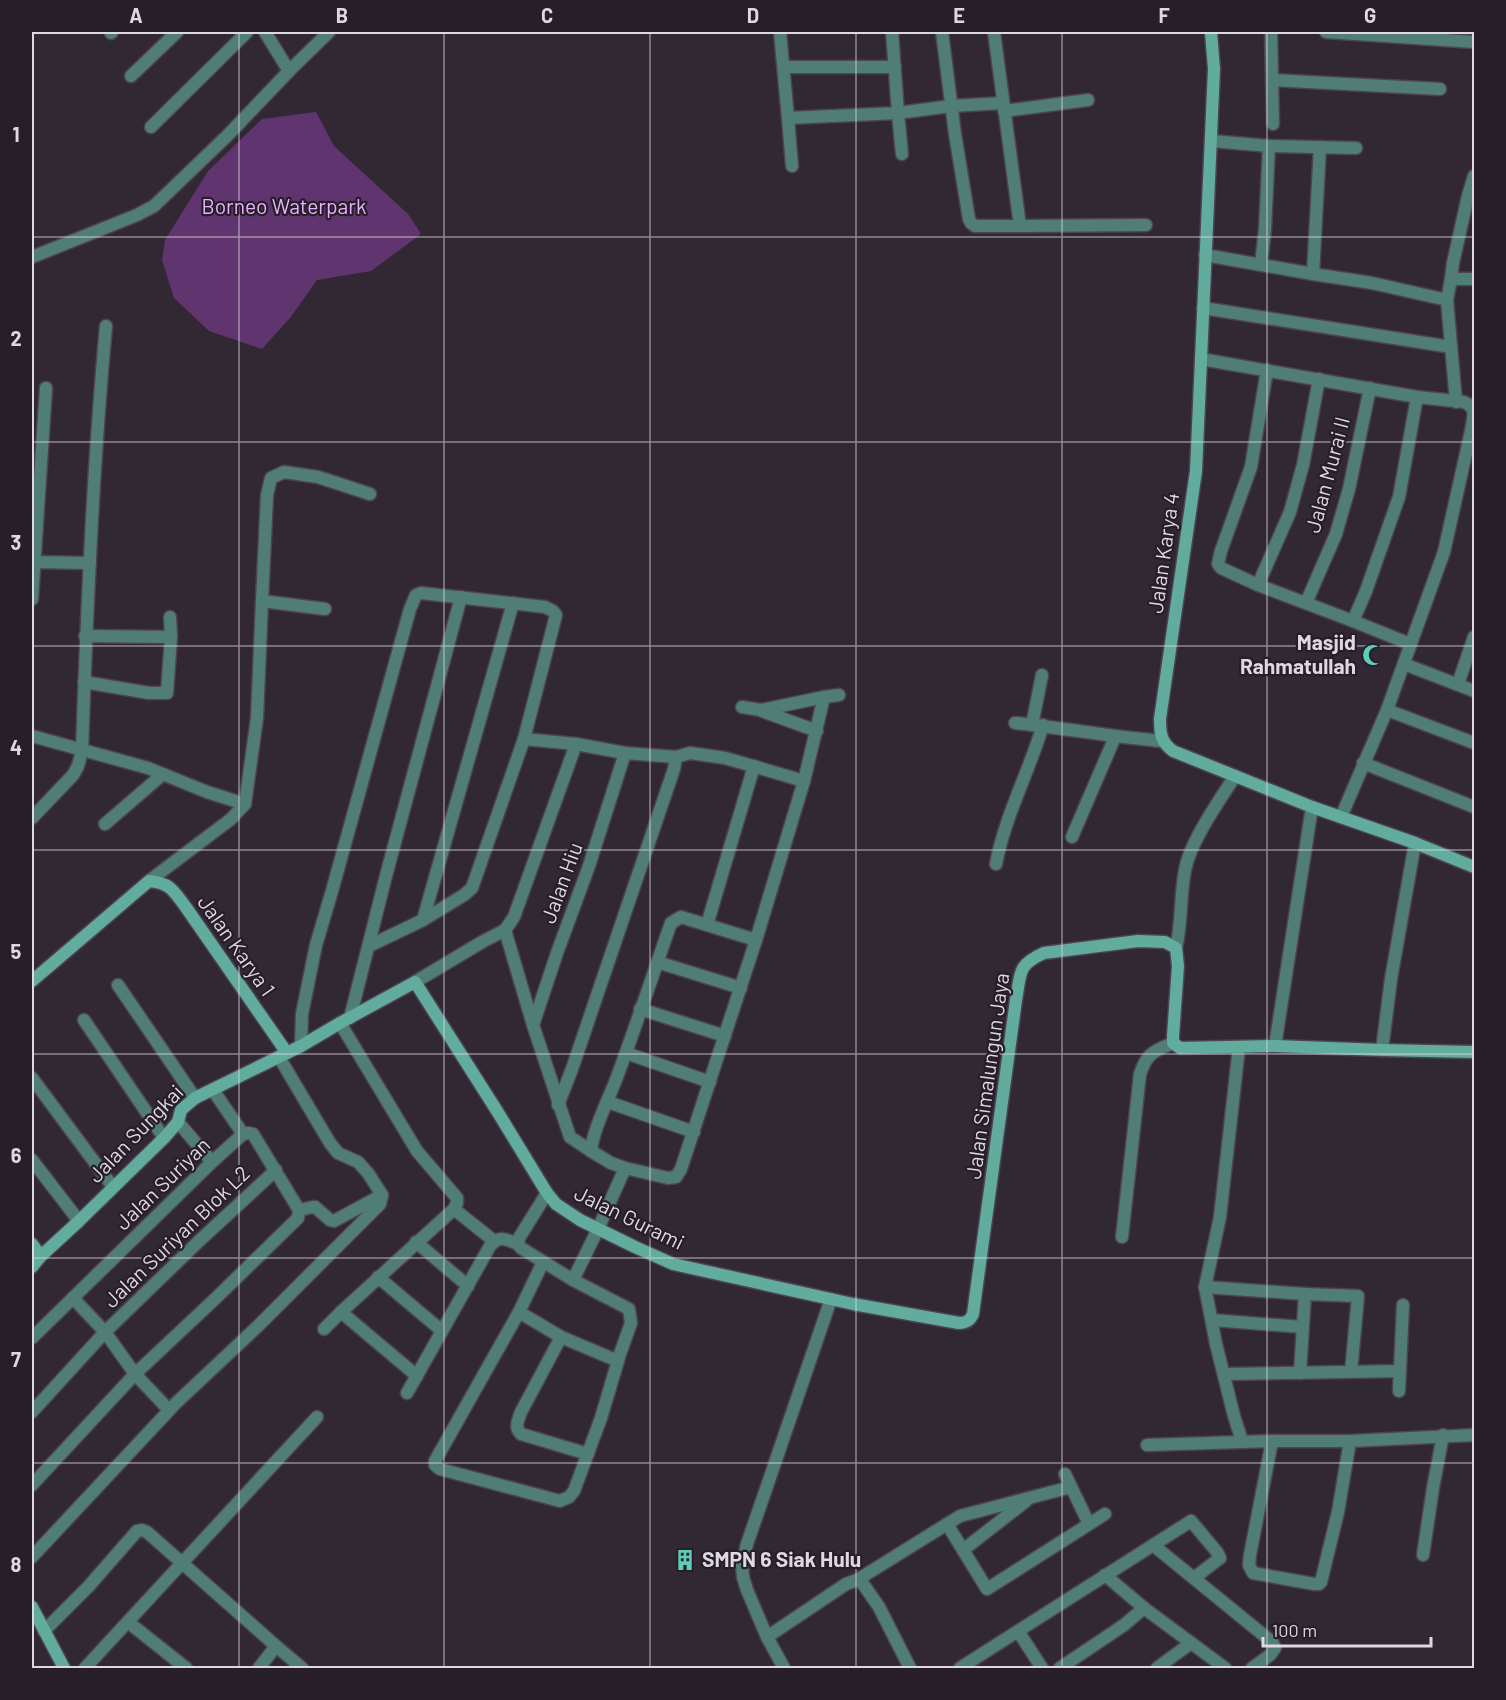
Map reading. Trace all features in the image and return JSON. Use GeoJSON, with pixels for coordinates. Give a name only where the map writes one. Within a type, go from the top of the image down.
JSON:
{"type":"FeatureCollection","features":[{"type":"Feature","properties":{"kind":"street"},"geometry":{"type":"LineString","coordinates":[[131,76],[177,32]]}},
{"type":"Feature","properties":{"kind":"street"},"geometry":{"type":"LineString","coordinates":[[151,127],[247,32]]}},
{"type":"Feature","properties":{"kind":"street"},"geometry":{"type":"LineString","coordinates":[[265,32],[289,71]]}},
{"type":"Feature","properties":{"kind":"street"},"geometry":{"type":"LineString","coordinates":[[32,257],[154,206],[330,32]]}},
{"type":"Feature","properties":{"kind":"street"},"geometry":{"type":"LineString","coordinates":[[780,32],[792,166]]}},
{"type":"Feature","properties":{"kind":"street"},"geometry":{"type":"LineString","coordinates":[[892,32],[902,154]]}},
{"type":"Feature","properties":{"kind":"street"},"geometry":{"type":"LineString","coordinates":[[942,32],[951,106],[971,224],[975,226],[1146,225]]}},
{"type":"Feature","properties":{"kind":"street"},"geometry":{"type":"LineString","coordinates":[[993,32],[1020,225]]}},
{"type":"Feature","properties":{"kind":"street","name":"Jalan Karya 4"},"geometry":{"type":"LineString","coordinates":[[1162,741],[1160,719],[1196,471],[1204,255],[1212,141],[1214,69],[1211,32]]}},
{"type":"Feature","properties":{"kind":"street"},"geometry":{"type":"LineString","coordinates":[[1271,32],[1273,124]]}},
{"type":"Feature","properties":{"kind":"street"},"geometry":{"type":"LineString","coordinates":[[1326,32],[1474,42]]}},
{"type":"Feature","properties":{"kind":"street"},"geometry":{"type":"LineString","coordinates":[[784,67],[895,67]]}},
{"type":"Feature","properties":{"kind":"street"},"geometry":{"type":"LineString","coordinates":[[1272,80],[1440,89]]}},
{"type":"Feature","properties":{"kind":"street"},"geometry":{"type":"LineString","coordinates":[[788,118],[898,113],[951,106],[1004,106],[1088,100]]}},
{"type":"Feature","properties":{"kind":"street"},"geometry":{"type":"LineString","coordinates":[[1212,141],[1269,146],[1356,148]]}},
{"type":"Feature","properties":{"kind":"street"},"geometry":{"type":"LineString","coordinates":[[1260,265],[1265,229],[1269,146]]}},
{"type":"Feature","properties":{"kind":"street"},"geometry":{"type":"LineString","coordinates":[[1313,274],[1320,147]]}},
{"type":"Feature","properties":{"kind":"street"},"geometry":{"type":"LineString","coordinates":[[1456,402],[1447,300],[1453,263],[1474,176]]}},
{"type":"Feature","properties":{"kind":"street"},"geometry":{"type":"LineString","coordinates":[[1204,255],[1372,283],[1447,300]]}},
{"type":"Feature","properties":{"kind":"street"},"geometry":{"type":"LineString","coordinates":[[1451,279],[1474,279]]}},
{"type":"Feature","properties":{"kind":"street"},"geometry":{"type":"LineString","coordinates":[[1203,308],[1451,347]]}},
{"type":"Feature","properties":{"kind":"street"},"geometry":{"type":"LineString","coordinates":[[32,818],[73,775],[82,751],[90,563],[106,326]]}},
{"type":"Feature","properties":{"kind":"street"},"geometry":{"type":"LineString","coordinates":[[1201,359],[1418,397],[1464,402],[1474,410],[1473,431],[1444,552],[1387,710],[1341,817]]}},
{"type":"Feature","properties":{"kind":"street"},"geometry":{"type":"LineString","coordinates":[[1267,370],[1251,467],[1218,564],[1221,568],[1258,585],[1410,644]]}},
{"type":"Feature","properties":{"kind":"street"},"geometry":{"type":"LineString","coordinates":[[1258,585],[1290,512],[1303,465],[1319,379]]}},
{"type":"Feature","properties":{"kind":"street"},"geometry":{"type":"LineString","coordinates":[[32,599],[46,388]]}},
{"type":"Feature","properties":{"kind":"street","name":"Jalan Murai II"},"geometry":{"type":"LineString","coordinates":[[1306,603],[1336,534],[1349,489],[1370,388]]}},
{"type":"Feature","properties":{"kind":"street"},"geometry":{"type":"LineString","coordinates":[[1353,621],[1399,497],[1418,397]]}},
{"type":"Feature","properties":{"kind":"street"},"geometry":{"type":"LineString","coordinates":[[32,981],[149,881],[231,819],[245,804],[257,718],[267,495],[271,478],[284,472],[318,477],[370,494]]}},
{"type":"Feature","properties":{"kind":"street"},"geometry":{"type":"LineString","coordinates":[[33,562],[90,563]]}},
{"type":"Feature","properties":{"kind":"street"},"geometry":{"type":"LineString","coordinates":[[301,1046],[302,1014],[316,945],[415,597],[421,593],[461,597],[545,607],[553,611],[556,615],[524,739],[472,888],[423,920],[369,946]]}},
{"type":"Feature","properties":{"kind":"street"},"geometry":{"type":"LineString","coordinates":[[324,1329],[458,1203],[457,1198],[417,1151],[345,1020],[369,946],[461,597]]}},
{"type":"Feature","properties":{"kind":"street"},"geometry":{"type":"LineString","coordinates":[[262,601],[325,609]]}},
{"type":"Feature","properties":{"kind":"street"},"geometry":{"type":"LineString","coordinates":[[423,920],[513,603]]}},
{"type":"Feature","properties":{"kind":"street"},"geometry":{"type":"LineString","coordinates":[[84,682],[148,693],[167,693],[170,617]]}},
{"type":"Feature","properties":{"kind":"street"},"geometry":{"type":"LineString","coordinates":[[86,636],[171,637]]}},
{"type":"Feature","properties":{"kind":"street"},"geometry":{"type":"LineString","coordinates":[[1458,684],[1474,637]]}},
{"type":"Feature","properties":{"kind":"street"},"geometry":{"type":"LineString","coordinates":[[1404,664],[1474,691]]}},
{"type":"Feature","properties":{"kind":"street"},"geometry":{"type":"LineString","coordinates":[[996,864],[1035,749],[1042,675]]}},
{"type":"Feature","properties":{"kind":"street"},"geometry":{"type":"LineString","coordinates":[[761,710],[839,695]]}},
{"type":"Feature","properties":{"kind":"street"},"geometry":{"type":"LineString","coordinates":[[505,930],[558,1105],[570,1137],[611,1163],[668,1178],[676,1177],[694,1132],[756,940],[804,781],[824,697]]}},
{"type":"Feature","properties":{"kind":"street"},"geometry":{"type":"LineString","coordinates":[[742,707],[761,710],[817,731]]}},
{"type":"Feature","properties":{"kind":"street"},"geometry":{"type":"LineString","coordinates":[[1387,710],[1474,743]]}},
{"type":"Feature","properties":{"kind":"street"},"geometry":{"type":"LineString","coordinates":[[1015,723],[1162,741],[1173,751],[1312,807],[1415,843],[1474,867]]}},
{"type":"Feature","properties":{"kind":"street"},"geometry":{"type":"LineString","coordinates":[[32,736],[126,761],[245,804]]}},
{"type":"Feature","properties":{"kind":"street"},"geometry":{"type":"LineString","coordinates":[[1071,837],[1115,737]]}},
{"type":"Feature","properties":{"kind":"street"},"geometry":{"type":"LineString","coordinates":[[524,739],[576,744],[625,753],[676,757],[690,753],[725,758],[804,781]]}},
{"type":"Feature","properties":{"kind":"street"},"geometry":{"type":"LineString","coordinates":[[32,1557],[169,1410],[258,1326],[380,1204],[382,1195],[368,1173],[358,1162],[338,1153],[330,1143],[283,1055],[505,930],[514,917],[576,744]]}},
{"type":"Feature","properties":{"kind":"street","name":"Jalan Hiu"},"geometry":{"type":"LineString","coordinates":[[533,1025],[590,866],[625,753]]}},
{"type":"Feature","properties":{"kind":"street"},"geometry":{"type":"LineString","coordinates":[[558,1105],[674,769],[676,757]]}},
{"type":"Feature","properties":{"kind":"street"},"geometry":{"type":"LineString","coordinates":[[1363,763],[1474,807]]}},
{"type":"Feature","properties":{"kind":"street"},"geometry":{"type":"LineString","coordinates":[[707,925],[754,766]]}},
{"type":"Feature","properties":{"kind":"street"},"geometry":{"type":"LineString","coordinates":[[105,824],[163,774]]}},
{"type":"Feature","properties":{"kind":"street"},"geometry":{"type":"LineString","coordinates":[[1173,1043],[1178,966],[1176,948],[1180,930],[1185,868],[1206,823],[1235,776]]}},
{"type":"Feature","properties":{"kind":"street"},"geometry":{"type":"LineString","coordinates":[[1275,1046],[1312,807]]}},
{"type":"Feature","properties":{"kind":"street"},"geometry":{"type":"LineString","coordinates":[[1382,1050],[1391,980],[1415,843]]}},
{"type":"Feature","properties":{"kind":"street","name":"Jalan Karya 1"},"geometry":{"type":"LineString","coordinates":[[149,881],[166,884],[173,890],[283,1055]]}},
{"type":"Feature","properties":{"kind":"street"},"geometry":{"type":"LineString","coordinates":[[591,1151],[592,1139],[608,1102],[674,919],[681,917],[756,940]]}},
{"type":"Feature","properties":{"kind":"street","name":"Jalan Simalungun Jaya"},"geometry":{"type":"LineString","coordinates":[[973,1314],[1016,1000],[1024,964],[1044,953],[1138,941],[1165,942],[1176,948]]}},
{"type":"Feature","properties":{"kind":"street"},"geometry":{"type":"LineString","coordinates":[[657,962],[741,988]]}},
{"type":"Feature","properties":{"kind":"street","name":"Jalan Gurami"},"geometry":{"type":"LineString","coordinates":[[415,982],[547,1193],[556,1204],[580,1220],[673,1264],[831,1299],[959,1323],[966,1323],[973,1314]]}},
{"type":"Feature","properties":{"kind":"street"},"geometry":{"type":"LineString","coordinates":[[118,985],[195,1098]]}},
{"type":"Feature","properties":{"kind":"street"},"geometry":{"type":"LineString","coordinates":[[640,1009],[725,1036]]}},
{"type":"Feature","properties":{"kind":"street"},"geometry":{"type":"LineString","coordinates":[[84,1020],[164,1138]]}},
{"type":"Feature","properties":{"kind":"street"},"geometry":{"type":"LineString","coordinates":[[1173,1043],[1180,1048],[1275,1046],[1474,1052]]}},
{"type":"Feature","properties":{"kind":"street"},"geometry":{"type":"LineString","coordinates":[[1122,1237],[1140,1074],[1144,1062],[1151,1053],[1173,1043]]}},
{"type":"Feature","properties":{"kind":"street"},"geometry":{"type":"LineString","coordinates":[[1239,1047],[1220,1216],[1205,1287],[1234,1416],[1242,1441]]}},
{"type":"Feature","properties":{"kind":"street"},"geometry":{"type":"LineString","coordinates":[[626,1053],[710,1082]]}},
{"type":"Feature","properties":{"kind":"street","name":"Jalan Sungkai"},"geometry":{"type":"LineString","coordinates":[[32,1267],[40,1256],[164,1138],[178,1122],[181,1110],[195,1098],[283,1055]]}},
{"type":"Feature","properties":{"kind":"street"},"geometry":{"type":"LineString","coordinates":[[32,1078],[113,1187]]}},
{"type":"Feature","properties":{"kind":"street"},"geometry":{"type":"LineString","coordinates":[[32,1485],[135,1374],[298,1218],[298,1210],[253,1134],[243,1134],[213,1090]]}},
{"type":"Feature","properties":{"kind":"street"},"geometry":{"type":"LineString","coordinates":[[608,1102],[694,1132]]}},
{"type":"Feature","properties":{"kind":"street"},"geometry":{"type":"LineString","coordinates":[[178,1122],[212,1162]]}},
{"type":"Feature","properties":{"kind":"street","name":"Jalan Suriyan"},"geometry":{"type":"LineString","coordinates":[[32,1338],[243,1134]]}},
{"type":"Feature","properties":{"kind":"street"},"geometry":{"type":"LineString","coordinates":[[32,1160],[79,1221]]}},
{"type":"Feature","properties":{"kind":"street"},"geometry":{"type":"LineString","coordinates":[[573,1280],[625,1168]]}},
{"type":"Feature","properties":{"kind":"street","name":"Jalan Suriyan Blok L2"},"geometry":{"type":"LineString","coordinates":[[32,1412],[105,1332],[276,1170]]}},
{"type":"Feature","properties":{"kind":"street"},"geometry":{"type":"LineString","coordinates":[[518,1244],[519,1238],[547,1193]]}},
{"type":"Feature","properties":{"kind":"street"},"geometry":{"type":"LineString","coordinates":[[298,1210],[315,1207],[334,1221],[382,1195]]}},
{"type":"Feature","properties":{"kind":"street"},"geometry":{"type":"LineString","coordinates":[[454,1209],[494,1241]]}},
{"type":"Feature","properties":{"kind":"street"},"geometry":{"type":"LineString","coordinates":[[406,1393],[494,1241],[503,1238],[518,1244],[573,1280],[630,1310],[631,1323],[588,1454],[574,1491],[568,1497],[560,1501],[435,1465],[435,1461],[519,1312],[543,1262]]}},
{"type":"Feature","properties":{"kind":"street"},"geometry":{"type":"LineString","coordinates":[[416,1242],[468,1286]]}},
{"type":"Feature","properties":{"kind":"street"},"geometry":{"type":"LineString","coordinates":[[32,1244],[40,1256]]}},
{"type":"Feature","properties":{"kind":"street"},"geometry":{"type":"LineString","coordinates":[[378,1277],[442,1331]]}},
{"type":"Feature","properties":{"kind":"street"},"geometry":{"type":"LineString","coordinates":[[1205,1287],[1358,1296],[1351,1372]]}},
{"type":"Feature","properties":{"kind":"street"},"geometry":{"type":"LineString","coordinates":[[1300,1373],[1305,1294]]}},
{"type":"Feature","properties":{"kind":"street"},"geometry":{"type":"LineString","coordinates":[[73,1298],[105,1332],[135,1374],[169,1410]]}},
{"type":"Feature","properties":{"kind":"street"},"geometry":{"type":"LineString","coordinates":[[784,1668],[767,1637],[747,1590],[742,1565],[754,1522],[831,1299]]}},
{"type":"Feature","properties":{"kind":"street"},"geometry":{"type":"LineString","coordinates":[[1399,1390],[1403,1305]]}},
{"type":"Feature","properties":{"kind":"street"},"geometry":{"type":"LineString","coordinates":[[341,1312],[417,1376]]}},
{"type":"Feature","properties":{"kind":"street"},"geometry":{"type":"LineString","coordinates":[[519,1312],[561,1336],[618,1361]]}},
{"type":"Feature","properties":{"kind":"street"},"geometry":{"type":"LineString","coordinates":[[1212,1320],[1302,1327]]}},
{"type":"Feature","properties":{"kind":"street"},"geometry":{"type":"LineString","coordinates":[[561,1336],[521,1412],[516,1425],[517,1430],[521,1434],[588,1454]]}},
{"type":"Feature","properties":{"kind":"street"},"geometry":{"type":"LineString","coordinates":[[1224,1374],[1400,1371]]}},
{"type":"Feature","properties":{"kind":"street"},"geometry":{"type":"LineString","coordinates":[[85,1668],[317,1417]]}},
{"type":"Feature","properties":{"kind":"street"},"geometry":{"type":"LineString","coordinates":[[1148,1445],[1474,1435]]}},
{"type":"Feature","properties":{"kind":"street"},"geometry":{"type":"LineString","coordinates":[[1424,1555],[1443,1436]]}},
{"type":"Feature","properties":{"kind":"street"},"geometry":{"type":"LineString","coordinates":[[1272,1441],[1250,1555],[1250,1570],[1253,1573],[1319,1584],[1323,1579],[1338,1512],[1350,1440]]}},
{"type":"Feature","properties":{"kind":"street"},"geometry":{"type":"LineString","coordinates":[[1065,1474],[1089,1524]]}},
{"type":"Feature","properties":{"kind":"street"},"geometry":{"type":"LineString","coordinates":[[767,1637],[846,1584],[857,1581],[960,1516],[1071,1487]]}},
{"type":"Feature","properties":{"kind":"street"},"geometry":{"type":"LineString","coordinates":[[963,1550],[1031,1497]]}},
{"type":"Feature","properties":{"kind":"street"},"geometry":{"type":"LineString","coordinates":[[947,1524],[987,1589],[1105,1514]]}},
{"type":"Feature","properties":{"kind":"street"},"geometry":{"type":"LineString","coordinates":[[960,1668],[1191,1521],[1220,1558],[1194,1578]]}},
{"type":"Feature","properties":{"kind":"street"},"geometry":{"type":"LineString","coordinates":[[44,1631],[88,1587],[137,1531],[142,1530],[302,1668]]}},
{"type":"Feature","properties":{"kind":"street"},"geometry":{"type":"LineString","coordinates":[[1153,1545],[1272,1642],[1275,1648],[1270,1655],[1252,1668]]}},
{"type":"Feature","properties":{"kind":"street"},"geometry":{"type":"LineString","coordinates":[[1106,1575],[1144,1608],[1225,1668]]}},
{"type":"Feature","properties":{"kind":"street"},"geometry":{"type":"LineString","coordinates":[[857,1581],[865,1585],[879,1607],[910,1668]]}},
{"type":"Feature","properties":{"kind":"street"},"geometry":{"type":"LineString","coordinates":[[32,1607],[64,1668]]}},
{"type":"Feature","properties":{"kind":"street"},"geometry":{"type":"LineString","coordinates":[[1060,1668],[1144,1608]]}},
{"type":"Feature","properties":{"kind":"street"},"geometry":{"type":"LineString","coordinates":[[128,1622],[186,1668]]}},
{"type":"Feature","properties":{"kind":"street"},"geometry":{"type":"LineString","coordinates":[[1018,1630],[1041,1668]]}},
{"type":"Feature","properties":{"kind":"street"},"geometry":{"type":"LineString","coordinates":[[1157,1668],[1191,1643]]}},
{"type":"Feature","properties":{"kind":"street"},"geometry":{"type":"LineString","coordinates":[[259,1668],[276,1646]]}},
{"type":"Feature","properties":{"kind":"green space","name":"Borneo Waterpark"},"geometry":{"type":"Polygon","coordinates":[[[316,112],[334,146],[408,214],[421,234],[371,271],[317,280],[290,318],[262,349],[209,331],[174,298],[162,260],[165,240],[208,171],[262,119],[316,112]]]}},
{"type":"Feature","properties":{"kind":"place","name":"Masjid Rahmatullah"},"geometry":{"type":"Point","coordinates":[1373,655]}},
{"type":"Feature","properties":{"kind":"place","name":"SMPN 6 Siak Hulu"},"geometry":{"type":"Point","coordinates":[685,1560]}}]}
